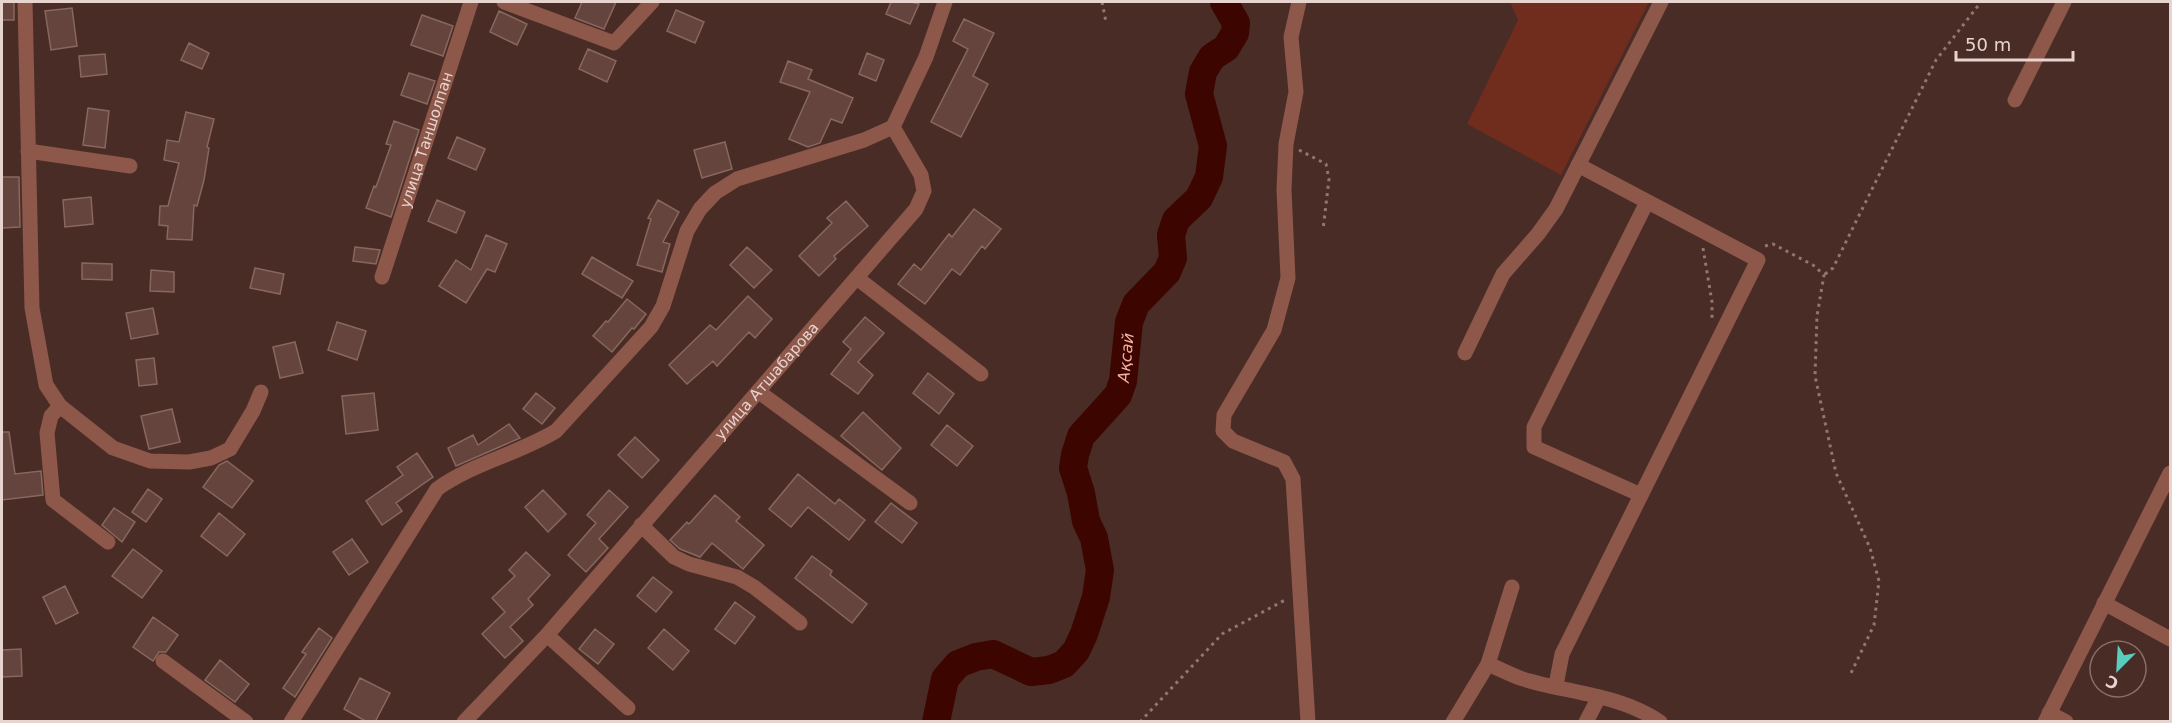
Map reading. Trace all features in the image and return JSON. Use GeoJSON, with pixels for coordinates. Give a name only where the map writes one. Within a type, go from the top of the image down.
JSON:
{"type":"FeatureCollection","features":[{"type":"Feature","properties":{"kind":"street"},"geometry":{"type":"LineString","coordinates":[[25,2],[32,308],[46,385],[60,406],[113,447],[150,461],[189,462],[211,458],[230,449],[254,411],[261,392]]}},
{"type":"Feature","properties":{"kind":"street","name":"улица Таншолпан"},"geometry":{"type":"LineString","coordinates":[[382,277],[471,2]]}},
{"type":"Feature","properties":{"kind":"street"},"geometry":{"type":"LineString","coordinates":[[504,2],[614,44],[652,2]]}},
{"type":"Feature","properties":{"kind":"street"},"geometry":{"type":"LineString","coordinates":[[291,722],[437,489],[452,478],[540,441],[556,431],[651,327],[663,306],[687,231],[700,209],[715,193],[737,179],[864,140],[893,127],[926,57],[945,2]]}},
{"type":"Feature","properties":{"kind":"street"},"geometry":{"type":"LineString","coordinates":[[1299,2],[1291,37],[1296,92],[1286,144],[1284,190],[1288,278],[1274,330],[1224,415],[1223,431],[1233,441],[1284,462],[1293,479],[1308,722]]}},
{"type":"Feature","properties":{"kind":"street"},"geometry":{"type":"LineString","coordinates":[[1466,353],[1503,274],[1538,234],[1556,208],[1661,2]]}},
{"type":"Feature","properties":{"kind":"street"},"geometry":{"type":"LineString","coordinates":[[2015,100],[2064,2]]}},
{"type":"Feature","properties":{"kind":"street","name":"улица Атшабарова"},"geometry":{"type":"LineString","coordinates":[[464,722],[547,635],[916,209],[924,191],[921,175],[893,127]]}},
{"type":"Feature","properties":{"kind":"street"},"geometry":{"type":"LineString","coordinates":[[28,152],[130,166]]}},
{"type":"Feature","properties":{"kind":"street"},"geometry":{"type":"LineString","coordinates":[[1556,685],[1562,654],[1758,260],[1578,165]]}},
{"type":"Feature","properties":{"kind":"street"},"geometry":{"type":"LineString","coordinates":[[1641,495],[1534,447],[1534,427],[1647,202]]}},
{"type":"Feature","properties":{"kind":"street"},"geometry":{"type":"LineString","coordinates":[[857,278],[981,374]]}},
{"type":"Feature","properties":{"kind":"street"},"geometry":{"type":"LineString","coordinates":[[759,392],[910,503]]}},
{"type":"Feature","properties":{"kind":"street"},"geometry":{"type":"LineString","coordinates":[[60,406],[51,417],[47,433],[53,500],[108,542]]}},
{"type":"Feature","properties":{"kind":"street"},"geometry":{"type":"LineString","coordinates":[[2066,722],[2047,717],[2104,603],[2165,499],[2170,473]]}},
{"type":"Feature","properties":{"kind":"street"},"geometry":{"type":"LineString","coordinates":[[640,525],[674,557],[689,564],[737,577],[754,587],[800,623]]}},
{"type":"Feature","properties":{"kind":"street"},"geometry":{"type":"LineString","coordinates":[[1453,722],[1488,664],[1512,587]]}},
{"type":"Feature","properties":{"kind":"street"},"geometry":{"type":"LineString","coordinates":[[2104,603],[2170,639]]}},
{"type":"Feature","properties":{"kind":"street"},"geometry":{"type":"LineString","coordinates":[[547,635],[628,708]]}},
{"type":"Feature","properties":{"kind":"street"},"geometry":{"type":"LineString","coordinates":[[163,661],[246,722]]}},
{"type":"Feature","properties":{"kind":"street"},"geometry":{"type":"LineString","coordinates":[[1488,664],[1523,679],[1556,685],[1628,705],[1646,712],[1660,722]]}},
{"type":"Feature","properties":{"kind":"street"},"geometry":{"type":"LineString","coordinates":[[1586,722],[1599,697]]}},
{"type":"Feature","properties":{"kind":"path"},"geometry":{"type":"LineString","coordinates":[[1102,2],[1106,22]]}},
{"type":"Feature","properties":{"kind":"path"},"geometry":{"type":"LineString","coordinates":[[1851,673],[1874,625],[1878,581],[1870,548],[1836,473],[1815,376],[1817,316],[1824,275],[1833,268],[1936,60],[1981,2]]}},
{"type":"Feature","properties":{"kind":"path"},"geometry":{"type":"LineString","coordinates":[[1286,144],[1326,164],[1329,179],[1323,230]]}},
{"type":"Feature","properties":{"kind":"path"},"geometry":{"type":"LineString","coordinates":[[1699,229],[1712,302],[1712,323]]}},
{"type":"Feature","properties":{"kind":"path"},"geometry":{"type":"LineString","coordinates":[[1758,260],[1762,247],[1773,244],[1813,265],[1824,275]]}},
{"type":"Feature","properties":{"kind":"path"},"geometry":{"type":"LineString","coordinates":[[1140,722],[1222,634],[1300,592]]}},
{"type":"Feature","properties":{"kind":"shaded area"},"geometry":{"type":"Polygon","coordinates":[[[1510,2],[1649,2],[1561,175],[1467,124],[1518,20],[1510,2]]]}},
{"type":"Feature","properties":{"kind":"building"},"geometry":{"type":"Polygon","coordinates":[[[2,2],[14,2],[14,20],[2,20],[2,2]]]}},
{"type":"Feature","properties":{"kind":"building"},"geometry":{"type":"Polygon","coordinates":[[[582,2],[616,2],[604,29],[575,18],[582,2]]]}},
{"type":"Feature","properties":{"kind":"building"},"geometry":{"type":"Polygon","coordinates":[[[891,2],[919,4],[910,24],[886,14],[891,2]]]}},
{"type":"Feature","properties":{"kind":"building"},"geometry":{"type":"Polygon","coordinates":[[[72,8],[77,46],[51,50],[45,11],[72,8]]]}},
{"type":"Feature","properties":{"kind":"building"},"geometry":{"type":"Polygon","coordinates":[[[676,10],[704,22],[695,43],[667,31],[676,10]]]}},
{"type":"Feature","properties":{"kind":"building"},"geometry":{"type":"Polygon","coordinates":[[[499,11],[527,24],[517,45],[490,32],[499,11]]]}},
{"type":"Feature","properties":{"kind":"building"},"geometry":{"type":"Polygon","coordinates":[[[422,15],[453,26],[443,56],[411,45],[422,15]]]}},
{"type":"Feature","properties":{"kind":"building"},"geometry":{"type":"Polygon","coordinates":[[[964,19],[994,33],[973,76],[988,84],[961,137],[931,122],[968,49],[953,41],[964,19]]]}},
{"type":"Feature","properties":{"kind":"building"},"geometry":{"type":"Polygon","coordinates":[[[189,43],[209,53],[202,69],[181,60],[189,43]]]}},
{"type":"Feature","properties":{"kind":"building"},"geometry":{"type":"Polygon","coordinates":[[[588,49],[616,61],[607,82],[579,69],[588,49]]]}},
{"type":"Feature","properties":{"kind":"building"},"geometry":{"type":"Polygon","coordinates":[[[867,53],[884,60],[876,81],[859,74],[867,53]]]}},
{"type":"Feature","properties":{"kind":"building"},"geometry":{"type":"Polygon","coordinates":[[[105,54],[107,74],[81,77],[79,56],[105,54]]]}},
{"type":"Feature","properties":{"kind":"building"},"geometry":{"type":"Polygon","coordinates":[[[788,61],[812,70],[808,79],[853,98],[842,123],[831,119],[820,143],[808,147],[789,139],[810,92],[780,82],[788,61]]]}},
{"type":"Feature","properties":{"kind":"building"},"geometry":{"type":"Polygon","coordinates":[[[409,73],[435,81],[427,104],[401,95],[409,73]]]}},
{"type":"Feature","properties":{"kind":"building"},"geometry":{"type":"Polygon","coordinates":[[[88,108],[109,111],[105,148],[83,145],[88,108]]]}},
{"type":"Feature","properties":{"kind":"building"},"geometry":{"type":"Polygon","coordinates":[[[186,112],[214,119],[207,147],[209,148],[204,180],[197,206],[194,205],[192,240],[167,239],[168,226],[159,225],[160,206],[168,206],[179,163],[164,160],[167,140],[179,142],[186,112]]]}},
{"type":"Feature","properties":{"kind":"building"},"geometry":{"type":"Polygon","coordinates":[[[394,121],[419,130],[391,217],[366,208],[391,145],[386,144],[394,121]]]}},
{"type":"Feature","properties":{"kind":"building"},"geometry":{"type":"Polygon","coordinates":[[[457,137],[485,149],[476,170],[448,158],[457,137]]]}},
{"type":"Feature","properties":{"kind":"building"},"geometry":{"type":"Polygon","coordinates":[[[725,142],[732,169],[702,178],[694,150],[725,142]]]}},
{"type":"Feature","properties":{"kind":"building"},"geometry":{"type":"Polygon","coordinates":[[[2,177],[19,177],[20,227],[2,228],[2,177]]]}},
{"type":"Feature","properties":{"kind":"building"},"geometry":{"type":"Polygon","coordinates":[[[91,197],[93,224],[65,227],[63,200],[91,197]]]}},
{"type":"Feature","properties":{"kind":"building"},"geometry":{"type":"Polygon","coordinates":[[[437,200],[465,212],[456,233],[428,221],[437,200]]]}},
{"type":"Feature","properties":{"kind":"building"},"geometry":{"type":"Polygon","coordinates":[[[658,200],[679,212],[663,242],[670,244],[662,272],[637,265],[651,219],[648,218],[658,200]]]}},
{"type":"Feature","properties":{"kind":"building"},"geometry":{"type":"Polygon","coordinates":[[[846,201],[868,226],[834,256],[836,259],[819,276],[799,256],[832,223],[827,218],[846,201]]]}},
{"type":"Feature","properties":{"kind":"building"},"geometry":{"type":"Polygon","coordinates":[[[974,209],[1001,229],[985,249],[982,246],[960,275],[952,269],[925,304],[898,284],[914,264],[921,270],[949,234],[952,237],[974,209]]]}},
{"type":"Feature","properties":{"kind":"building"},"geometry":{"type":"Polygon","coordinates":[[[486,235],[507,244],[495,272],[487,269],[466,303],[439,286],[456,260],[471,270],[486,235]]]}},
{"type":"Feature","properties":{"kind":"building"},"geometry":{"type":"Polygon","coordinates":[[[355,247],[380,250],[376,264],[353,261],[355,247]]]}},
{"type":"Feature","properties":{"kind":"building"},"geometry":{"type":"Polygon","coordinates":[[[747,247],[772,270],[754,288],[730,265],[747,247]]]}},
{"type":"Feature","properties":{"kind":"building"},"geometry":{"type":"Polygon","coordinates":[[[592,257],[633,281],[622,298],[582,274],[592,257]]]}},
{"type":"Feature","properties":{"kind":"building"},"geometry":{"type":"Polygon","coordinates":[[[82,263],[112,264],[112,280],[82,279],[82,263]]]}},
{"type":"Feature","properties":{"kind":"building"},"geometry":{"type":"Polygon","coordinates":[[[255,268],[284,274],[280,294],[250,288],[255,268]]]}},
{"type":"Feature","properties":{"kind":"building"},"geometry":{"type":"Polygon","coordinates":[[[151,270],[174,272],[174,292],[150,291],[151,270]]]}},
{"type":"Feature","properties":{"kind":"building"},"geometry":{"type":"Polygon","coordinates":[[[748,296],[772,319],[755,338],[749,332],[717,366],[713,361],[687,384],[669,365],[710,325],[716,330],[748,296]]]}},
{"type":"Feature","properties":{"kind":"building"},"geometry":{"type":"Polygon","coordinates":[[[627,299],[646,314],[612,352],[593,336],[627,299]]]}},
{"type":"Feature","properties":{"kind":"building"},"geometry":{"type":"Polygon","coordinates":[[[153,308],[158,334],[131,339],[126,313],[153,308]]]}},
{"type":"Feature","properties":{"kind":"building"},"geometry":{"type":"Polygon","coordinates":[[[865,317],[884,333],[858,362],[873,375],[858,394],[831,374],[851,349],[843,342],[865,317]]]}},
{"type":"Feature","properties":{"kind":"building"},"geometry":{"type":"Polygon","coordinates":[[[337,322],[366,331],[357,360],[328,350],[337,322]]]}},
{"type":"Feature","properties":{"kind":"building"},"geometry":{"type":"Polygon","coordinates":[[[295,342],[303,373],[280,378],[273,347],[295,342]]]}},
{"type":"Feature","properties":{"kind":"building"},"geometry":{"type":"Polygon","coordinates":[[[154,358],[157,384],[139,386],[136,360],[154,358]]]}},
{"type":"Feature","properties":{"kind":"building"},"geometry":{"type":"Polygon","coordinates":[[[928,373],[954,394],[939,414],[913,393],[928,373]]]}},
{"type":"Feature","properties":{"kind":"building"},"geometry":{"type":"Polygon","coordinates":[[[374,393],[378,430],[346,434],[342,396],[374,393]]]}},
{"type":"Feature","properties":{"kind":"building"},"geometry":{"type":"Polygon","coordinates":[[[536,393],[555,408],[542,424],[523,409],[536,393]]]}},
{"type":"Feature","properties":{"kind":"building"},"geometry":{"type":"Polygon","coordinates":[[[172,409],[180,442],[149,449],[141,416],[172,409]]]}},
{"type":"Feature","properties":{"kind":"building"},"geometry":{"type":"Polygon","coordinates":[[[863,412],[901,448],[882,470],[841,436],[863,412]]]}},
{"type":"Feature","properties":{"kind":"building"},"geometry":{"type":"Polygon","coordinates":[[[509,424],[520,438],[456,466],[448,448],[473,435],[478,445],[509,424]]]}},
{"type":"Feature","properties":{"kind":"building"},"geometry":{"type":"Polygon","coordinates":[[[947,425],[973,446],[957,466],[931,445],[947,425]]]}},
{"type":"Feature","properties":{"kind":"building"},"geometry":{"type":"Polygon","coordinates":[[[2,432],[9,432],[15,474],[41,471],[43,495],[2,500],[2,432]]]}},
{"type":"Feature","properties":{"kind":"building"},"geometry":{"type":"Polygon","coordinates":[[[635,437],[659,460],[642,478],[618,455],[635,437]]]}},
{"type":"Feature","properties":{"kind":"building"},"geometry":{"type":"Polygon","coordinates":[[[417,453],[433,477],[396,503],[402,511],[382,525],[366,501],[403,475],[397,467],[417,453]]]}},
{"type":"Feature","properties":{"kind":"building"},"geometry":{"type":"Polygon","coordinates":[[[227,461],[253,481],[232,508],[203,487],[219,465],[227,461]]]}},
{"type":"Feature","properties":{"kind":"building"},"geometry":{"type":"Polygon","coordinates":[[[798,474],[835,504],[839,499],[865,520],[849,540],[808,507],[791,527],[769,509],[798,474]]]}},
{"type":"Feature","properties":{"kind":"building"},"geometry":{"type":"Polygon","coordinates":[[[148,489],[162,499],[146,522],[132,512],[148,489]]]}},
{"type":"Feature","properties":{"kind":"building"},"geometry":{"type":"Polygon","coordinates":[[[543,490],[566,514],[548,532],[525,507],[543,490]]]}},
{"type":"Feature","properties":{"kind":"building"},"geometry":{"type":"Polygon","coordinates":[[[609,490],[628,507],[599,539],[608,548],[586,572],[568,555],[596,523],[587,515],[609,490]]]}},
{"type":"Feature","properties":{"kind":"building"},"geometry":{"type":"Polygon","coordinates":[[[715,495],[740,517],[736,521],[764,545],[743,569],[712,543],[700,557],[680,549],[670,540],[687,522],[689,524],[715,495]]]}},
{"type":"Feature","properties":{"kind":"building"},"geometry":{"type":"Polygon","coordinates":[[[891,503],[917,523],[902,543],[875,522],[891,503]]]}},
{"type":"Feature","properties":{"kind":"building"},"geometry":{"type":"Polygon","coordinates":[[[114,508],[135,522],[122,542],[102,525],[114,508]]]}},
{"type":"Feature","properties":{"kind":"building"},"geometry":{"type":"Polygon","coordinates":[[[219,513],[245,534],[227,556],[201,536],[219,513]]]}},
{"type":"Feature","properties":{"kind":"building"},"geometry":{"type":"Polygon","coordinates":[[[352,539],[368,562],[349,575],[333,552],[352,539]]]}},
{"type":"Feature","properties":{"kind":"building"},"geometry":{"type":"Polygon","coordinates":[[[133,549],[162,571],[142,598],[112,576],[133,549]]]}},
{"type":"Feature","properties":{"kind":"building"},"geometry":{"type":"Polygon","coordinates":[[[526,552],[550,575],[528,599],[533,605],[510,627],[523,641],[505,658],[482,634],[505,612],[492,598],[515,576],[509,570],[526,552]]]}},
{"type":"Feature","properties":{"kind":"building"},"geometry":{"type":"Polygon","coordinates":[[[812,556],[832,571],[830,575],[867,604],[852,623],[795,578],[812,556]]]}},
{"type":"Feature","properties":{"kind":"building"},"geometry":{"type":"Polygon","coordinates":[[[653,577],[672,592],[656,612],[637,596],[653,577]]]}},
{"type":"Feature","properties":{"kind":"building"},"geometry":{"type":"Polygon","coordinates":[[[65,586],[78,613],[56,624],[43,597],[65,586]]]}},
{"type":"Feature","properties":{"kind":"building"},"geometry":{"type":"Polygon","coordinates":[[[735,602],[755,617],[735,644],[715,629],[735,602]]]}},
{"type":"Feature","properties":{"kind":"building"},"geometry":{"type":"Polygon","coordinates":[[[153,617],[178,635],[166,652],[159,652],[153,661],[133,647],[153,617]]]}},
{"type":"Feature","properties":{"kind":"building"},"geometry":{"type":"Polygon","coordinates":[[[319,628],[332,638],[295,697],[283,688],[306,654],[302,652],[319,628]]]}},
{"type":"Feature","properties":{"kind":"building"},"geometry":{"type":"Polygon","coordinates":[[[595,629],[614,644],[598,664],[579,649],[595,629]]]}},
{"type":"Feature","properties":{"kind":"building"},"geometry":{"type":"Polygon","coordinates":[[[664,629],[689,651],[673,670],[648,648],[664,629]]]}},
{"type":"Feature","properties":{"kind":"building"},"geometry":{"type":"Polygon","coordinates":[[[21,649],[22,676],[2,677],[2,650],[21,649]]]}},
{"type":"Feature","properties":{"kind":"building"},"geometry":{"type":"Polygon","coordinates":[[[220,660],[249,684],[235,702],[205,680],[220,660]]]}},
{"type":"Feature","properties":{"kind":"building"},"geometry":{"type":"Polygon","coordinates":[[[360,678],[390,693],[375,722],[367,722],[344,709],[360,678]]]}},
{"type":"Feature","properties":{"kind":"waterway","name":"Ақсай"},"geometry":{"type":"LineString","coordinates":[[936,722],[945,679],[958,664],[993,654],[1031,672],[1049,670],[1064,664],[1076,651],[1084,634],[1096,597],[1100,570],[1094,538],[1086,521],[1081,493],[1073,468],[1075,455],[1081,436],[1118,395],[1123,381],[1129,322],[1136,304],[1167,272],[1173,258],[1171,235],[1176,220],[1199,198],[1209,177],[1213,146],[1199,94],[1203,72],[1212,57],[1226,48],[1235,33],[1236,23],[1224,2]]}}]}
